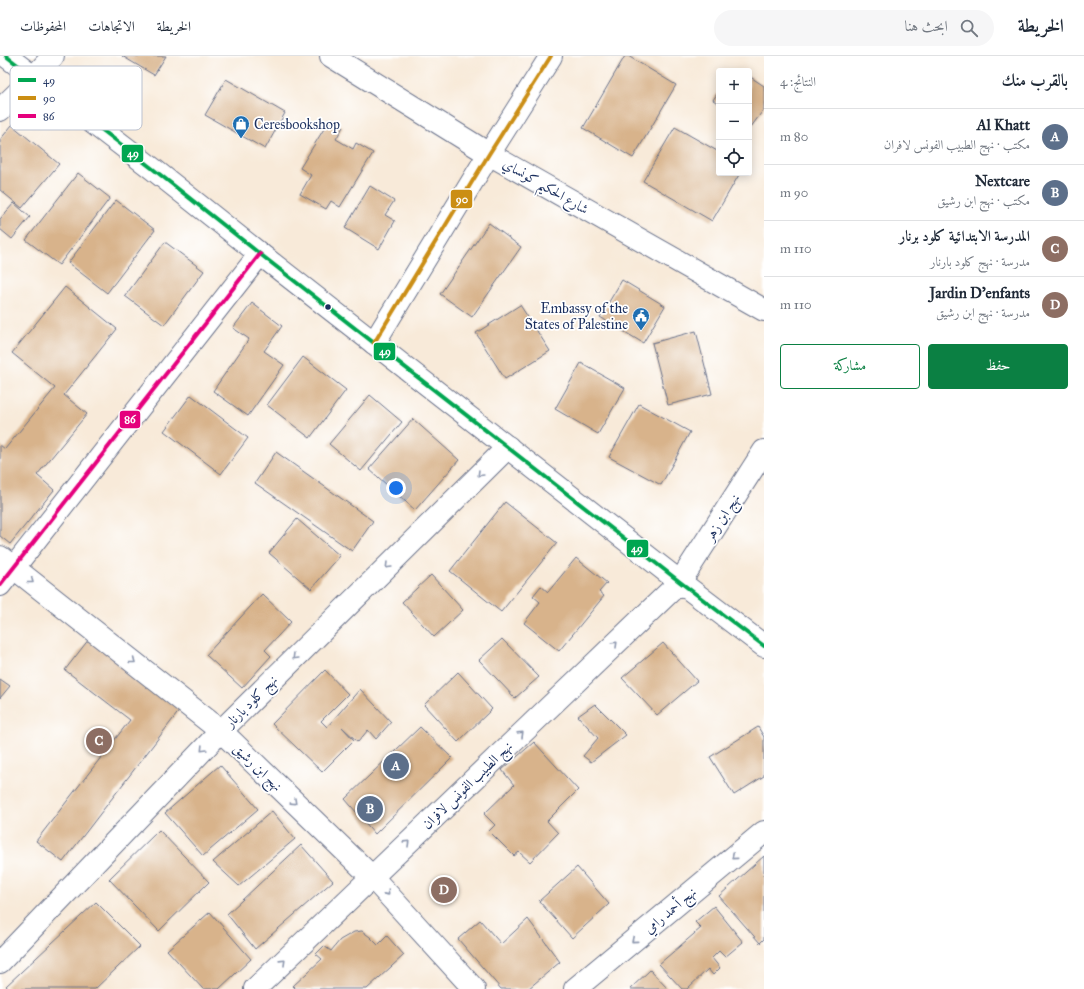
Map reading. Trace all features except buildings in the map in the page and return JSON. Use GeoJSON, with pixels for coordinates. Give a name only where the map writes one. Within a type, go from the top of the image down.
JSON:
{"type":"FeatureCollection","features":[{"type":"Feature","properties":{"kind":"street"},"geometry":{"type":"LineString","coordinates":[[6,56],[18,66]]}},
{"type":"Feature","properties":{"kind":"street"},"geometry":{"type":"LineString","coordinates":[[44,66],[53,56]]}},
{"type":"Feature","properties":{"kind":"street","name":"شارع الحكيم كونساي"},"geometry":{"type":"LineString","coordinates":[[331,56],[489,154],[764,310]]}},
{"type":"Feature","properties":{"kind":"street"},"geometry":{"type":"LineString","coordinates":[[374,343],[489,154],[551,56]]}},
{"type":"Feature","properties":{"kind":"street"},"geometry":{"type":"LineString","coordinates":[[0,110],[10,100]]}},
{"type":"Feature","properties":{"kind":"street"},"geometry":{"type":"LineString","coordinates":[[102,130],[764,646]]}},
{"type":"Feature","properties":{"kind":"street"},"geometry":{"type":"LineString","coordinates":[[0,586],[7,562],[260,254]]}},
{"type":"Feature","properties":{"kind":"street","name":"نهج كلود بارنار"},"geometry":{"type":"LineString","coordinates":[[0,962],[221,731],[508,447]]}},
{"type":"Feature","properties":{"kind":"street","name":"نهج ابن زهر"},"geometry":{"type":"LineString","coordinates":[[680,582],[764,451]]}},
{"type":"Feature","properties":{"kind":"street","name":"نهج ابن رشيق"},"geometry":{"type":"LineString","coordinates":[[7,562],[221,731],[372,877],[474,989]]}},
{"type":"Feature","properties":{"kind":"street","name":"نهج الطبيب الفونس لافران"},"geometry":{"type":"LineString","coordinates":[[255,989],[680,582]]}},
{"type":"Feature","properties":{"kind":"street","name":"نهج أحمد رامي"},"geometry":{"type":"LineString","coordinates":[[575,989],[764,832]]}},
{"type":"Feature","properties":{"kind":"transit line","name":"49"},"geometry":{"type":"LineString","coordinates":[[6,56],[19,66]]}},
{"type":"Feature","properties":{"kind":"transit line","name":"90"},"geometry":{"type":"LineString","coordinates":[[374,343],[489,154],[551,56]]}},
{"type":"Feature","properties":{"kind":"transit line","name":"49"},"geometry":{"type":"LineString","coordinates":[[102,130],[764,646]]}},
{"type":"Feature","properties":{"kind":"transit line","name":"86"},"geometry":{"type":"LineString","coordinates":[[0,585],[260,254]]}},
{"type":"Feature","properties":{"kind":"place","name":"Ceresbookshop"},"geometry":{"type":"Point","coordinates":[241,139]}},
{"type":"Feature","properties":{"kind":"place","name":"Embassy of the States of Palestine"},"geometry":{"type":"Point","coordinates":[641,331]}},
{"type":"Feature","properties":{"kind":"place","name":"المدرسة الابتدائية كلود برنار"},"geometry":{"type":"Point","coordinates":[99,741]}},
{"type":"Feature","properties":{"kind":"place","name":"Al Khatt"},"geometry":{"type":"Point","coordinates":[396,766]}},
{"type":"Feature","properties":{"kind":"place","name":"Nextcare"},"geometry":{"type":"Point","coordinates":[370,809]}},
{"type":"Feature","properties":{"kind":"place","name":"Jardin D'enfants"},"geometry":{"type":"Point","coordinates":[444,890]}}]}
